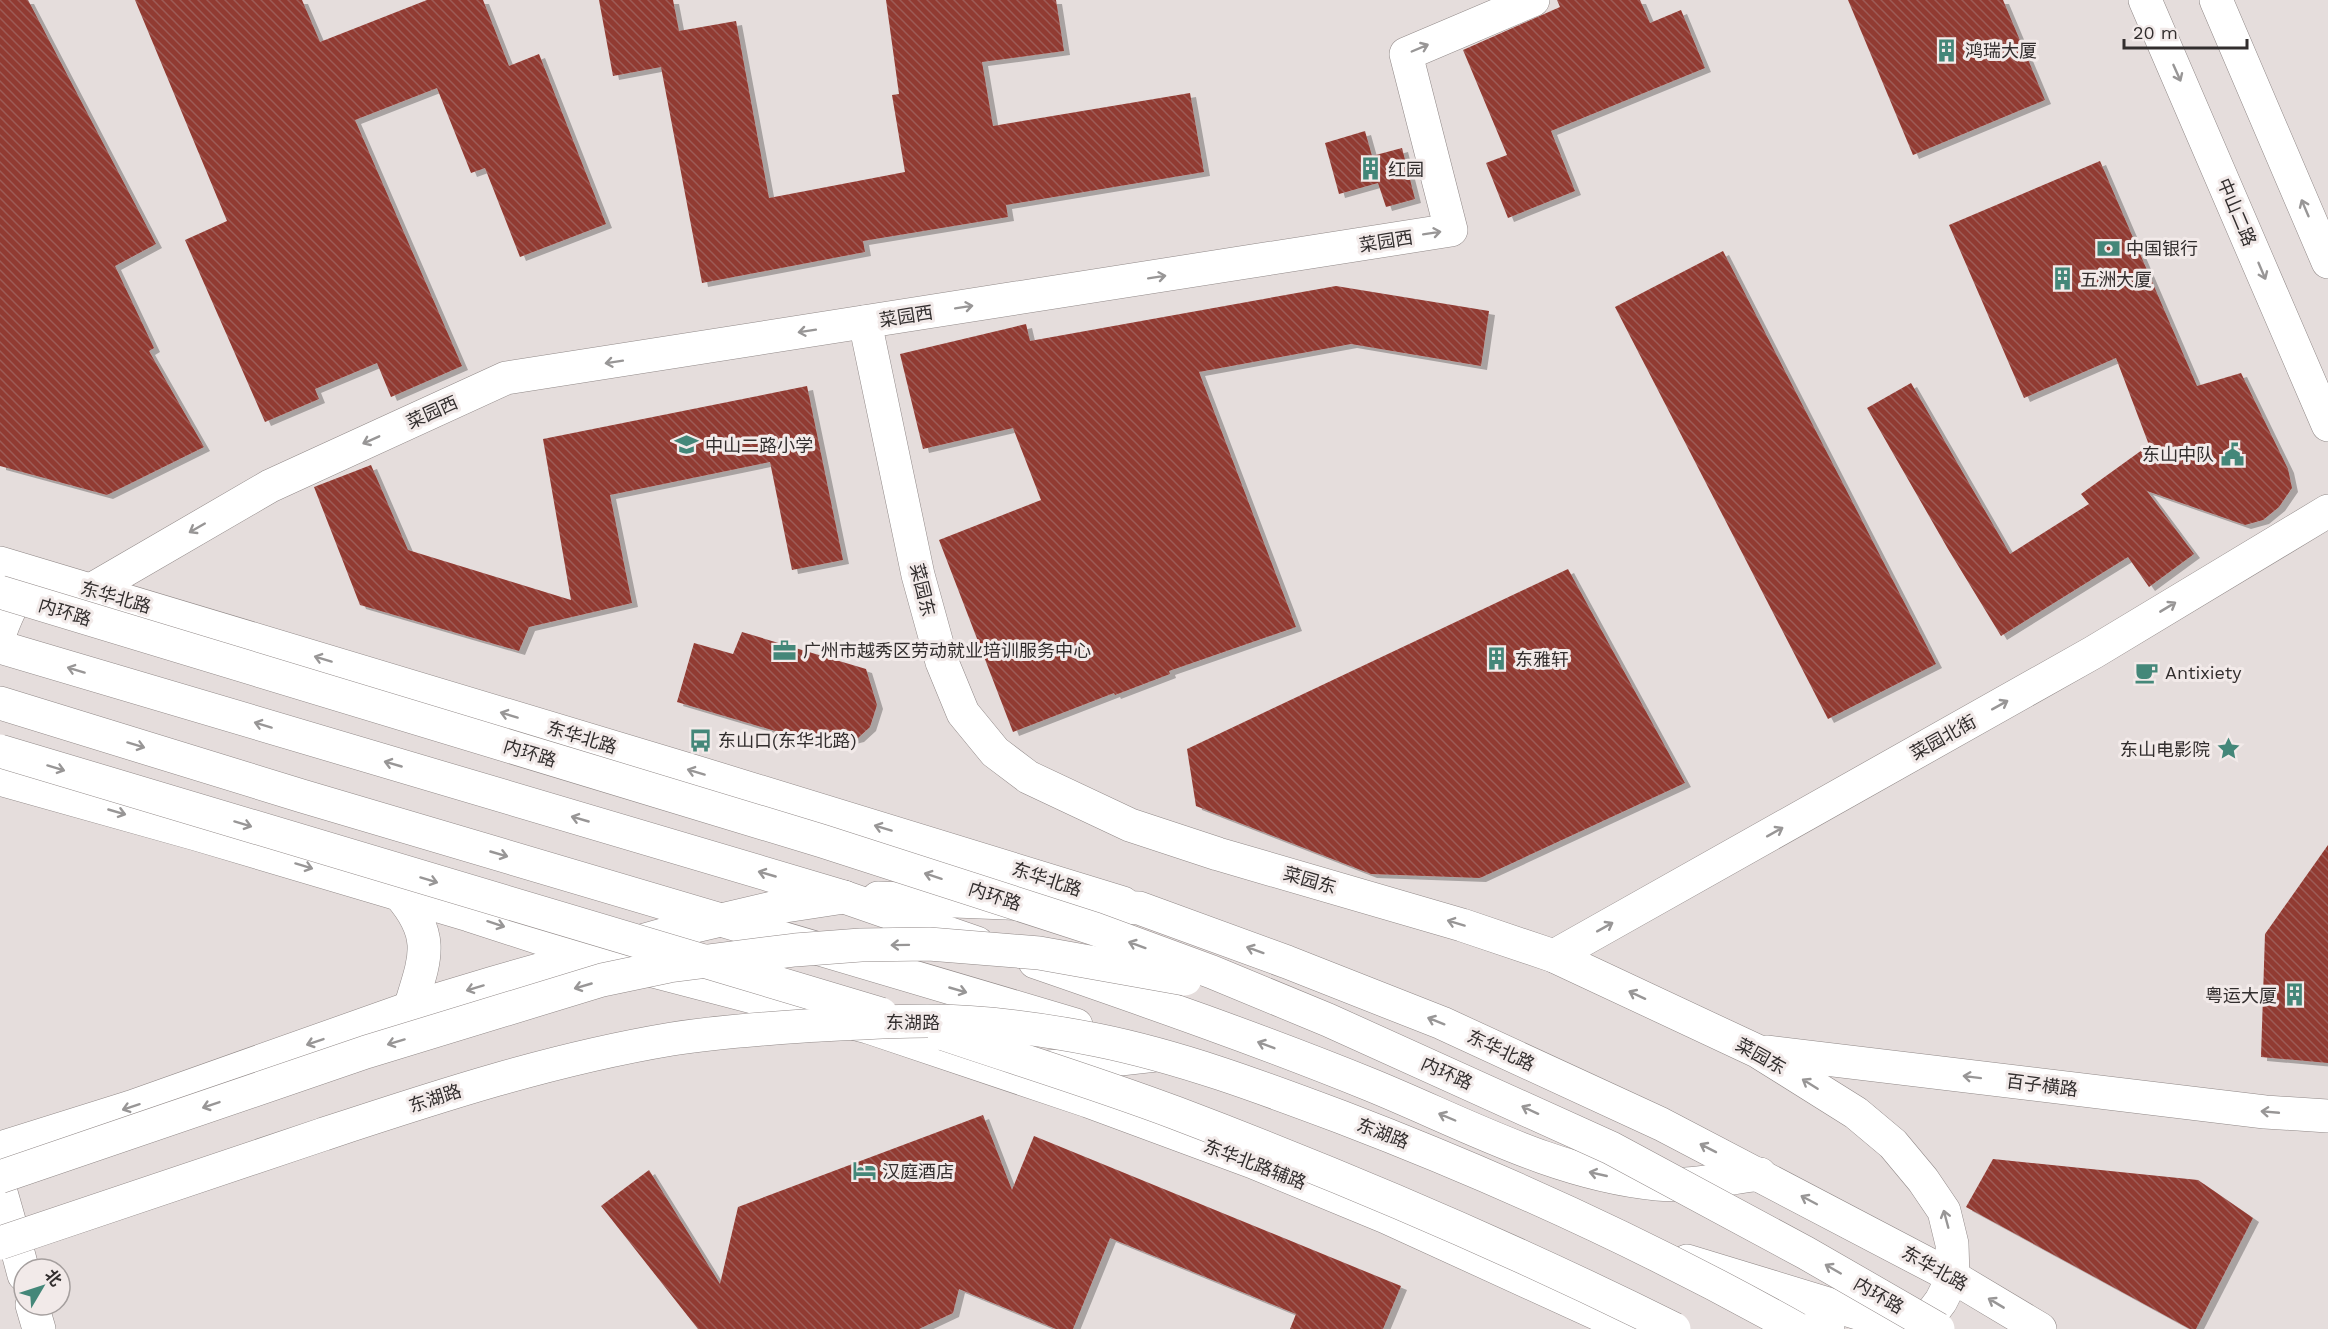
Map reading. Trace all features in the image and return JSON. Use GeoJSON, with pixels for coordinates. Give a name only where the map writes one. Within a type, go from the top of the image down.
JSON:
{"type":"FeatureCollection","features":[{"type":"Feature","properties":{"kind":"main road","name":"菜园西"},"geometry":{"type":"LineString","coordinates":[[92,590],[270,486],[506,378],[1451,231],[1406,54],[1533,0]]}},
{"type":"Feature","properties":{"kind":"main road","name":"中山二路"},"geometry":{"type":"LineString","coordinates":[[2145,0],[2328,425]]}},
{"type":"Feature","properties":{"kind":"main road"},"geometry":{"type":"LineString","coordinates":[[2216,0],[2328,262]]}},
{"type":"Feature","properties":{"kind":"main road","name":"菜园东"},"geometry":{"type":"LineString","coordinates":[[865,322],[918,575],[942,662],[963,713],[994,752],[1028,777],[1130,825],[1218,854],[1451,921],[1554,956],[1757,1051],[1856,1113],[1893,1144],[1944,1210],[1952,1244],[1953,1277]]}},
{"type":"Feature","properties":{"kind":"main road","name":"菜园北街"},"geometry":{"type":"LineString","coordinates":[[1554,956],[2094,652],[2328,511]]}},
{"type":"Feature","properties":{"kind":"main road","name":"东华北路"},"geometry":{"type":"LineString","coordinates":[[0,563],[1007,866],[1139,908],[1287,962],[1442,1023],[1661,1124],[1953,1277],[2040,1329]]}},
{"type":"Feature","properties":{"kind":"main road"},"geometry":{"type":"LineString","coordinates":[[0,633],[23,586],[36,574]]}},
{"type":"Feature","properties":{"kind":"main road","name":"内环路"},"geometry":{"type":"LineString","coordinates":[[0,592],[938,877],[1212,972],[1328,1020],[1611,1148],[1728,1210],[1938,1329]]}},
{"type":"Feature","properties":{"kind":"main road"},"geometry":{"type":"LineString","coordinates":[[0,647],[844,897],[1108,987],[1243,1036],[1368,1084],[1560,1164],[1600,1175],[1658,1184],[1693,1183],[1760,1174]]}},
{"type":"Feature","properties":{"kind":"main road"},"geometry":{"type":"LineString","coordinates":[[0,703],[302,796],[1242,1073],[1412,1139],[1569,1206],[1828,1329]]}},
{"type":"Feature","properties":{"kind":"main road"},"geometry":{"type":"LineString","coordinates":[[0,751],[918,1025],[1076,1078],[1174,1112],[1337,1176],[1501,1246],[1674,1329]]}},
{"type":"Feature","properties":{"kind":"main road"},"geometry":{"type":"LineString","coordinates":[[0,779],[399,894],[592,955],[868,1028]]}},
{"type":"Feature","properties":{"kind":"main road"},"geometry":{"type":"LineString","coordinates":[[399,894],[414,912],[422,929],[425,952],[410,1008]]}},
{"type":"Feature","properties":{"kind":"main road"},"geometry":{"type":"LineString","coordinates":[[0,1148],[131,1107],[410,1008],[592,955],[772,908],[844,897],[1139,908]]}},
{"type":"Feature","properties":{"kind":"main road"},"geometry":{"type":"LineString","coordinates":[[0,1177],[366,1052],[495,1011],[602,980],[725,957],[861,945],[929,944],[1040,953],[1184,979],[1328,1020]]}},
{"type":"Feature","properties":{"kind":"main road"},"geometry":{"type":"LineString","coordinates":[[1022,1009],[999,1072],[1174,1053]]}},
{"type":"Feature","properties":{"kind":"main road"},"geometry":{"type":"LineString","coordinates":[[0,1189],[10,1254],[304,1140],[434,1095],[583,1049],[647,1034],[767,1018],[801,1017],[868,1028]]}},
{"type":"Feature","properties":{"kind":"main road","name":"东湖路"},"geometry":{"type":"LineString","coordinates":[[10,1254],[411,1105],[558,1062],[674,1039],[748,1029],[933,1021],[1041,1031],[1098,1040],[1200,1067],[1283,1095],[1440,1156],[1537,1198],[1721,1288],[1797,1329]]}},
{"type":"Feature","properties":{"kind":"main road","name":"东华北路辅路"},"geometry":{"type":"LineString","coordinates":[[868,1028],[1088,1101],[1253,1162],[1386,1217],[1631,1329]]}},
{"type":"Feature","properties":{"kind":"main road","name":"百子横路"},"geometry":{"type":"LineString","coordinates":[[1757,1051],[2265,1112],[2328,1116]]}},
{"type":"Feature","properties":{"kind":"main road"},"geometry":{"type":"LineString","coordinates":[[1520,1149],[1661,1124]]}},
{"type":"Feature","properties":{"kind":"main road"},"geometry":{"type":"LineString","coordinates":[[1683,1260],[1874,1318],[1907,1323],[1932,1313],[1953,1277]]}},
{"type":"Feature","properties":{"kind":"building"},"geometry":{"type":"Polygon","coordinates":[[[0,0],[28,0],[156,244],[115,266],[154,348],[149,351],[204,447],[107,495],[0,466],[0,0]]]}},
{"type":"Feature","properties":{"kind":"building"},"geometry":{"type":"Polygon","coordinates":[[[135,0],[302,0],[320,42],[427,0],[483,0],[509,66],[539,54],[606,224],[520,257],[485,168],[471,173],[437,88],[355,120],[462,366],[391,397],[377,363],[315,389],[319,399],[265,422],[185,240],[227,221],[135,0]]]}},
{"type":"Feature","properties":{"kind":"building"},"geometry":{"type":"Polygon","coordinates":[[[599,0],[673,0],[679,31],[736,21],[769,198],[905,172],[892,95],[899,94],[886,0],[1056,0],[1064,51],[982,62],[993,126],[1190,93],[1204,172],[1006,205],[1008,217],[863,241],[865,252],[702,283],[661,67],[613,76],[599,0]]]}},
{"type":"Feature","properties":{"kind":"building"},"geometry":{"type":"Polygon","coordinates":[[[1557,0],[1640,0],[1650,23],[1681,10],[1705,68],[1551,131],[1575,191],[1508,218],[1486,163],[1507,155],[1463,50],[1560,7],[1557,0]]]}},
{"type":"Feature","properties":{"kind":"building","name":"鸿瑞大厦"},"geometry":{"type":"Polygon","coordinates":[[[1848,0],[2003,0],[2045,100],[1913,155],[1848,0]]]}},
{"type":"Feature","properties":{"kind":"building","name":"红园"},"geometry":{"type":"Polygon","coordinates":[[[1365,131],[1372,156],[1402,148],[1415,199],[1386,207],[1378,183],[1339,194],[1325,143],[1365,131]]]}},
{"type":"Feature","properties":{"kind":"building"},"geometry":{"type":"Polygon","coordinates":[[[2100,161],[2197,386],[2241,373],[2288,469],[2292,488],[2279,507],[2263,520],[2245,525],[2147,491],[2194,554],[2149,587],[2128,557],[2001,636],[1867,408],[1911,383],[2010,554],[2089,504],[2081,494],[2149,445],[2116,358],[2024,398],[1949,225],[2100,161]]]}},
{"type":"Feature","properties":{"kind":"building"},"geometry":{"type":"Polygon","coordinates":[[[1723,251],[1936,664],[1828,719],[1615,307],[1723,251]]]}},
{"type":"Feature","properties":{"kind":"building"},"geometry":{"type":"Polygon","coordinates":[[[1336,286],[1489,311],[1481,366],[1351,344],[1199,372],[1296,627],[1169,671],[1170,674],[1013,732],[939,540],[1041,500],[1013,428],[923,449],[900,354],[1026,324],[1030,341],[1336,286]]]}},
{"type":"Feature","properties":{"kind":"building"},"geometry":{"type":"Polygon","coordinates":[[[807,386],[843,560],[792,570],[770,462],[610,495],[632,603],[529,627],[519,651],[360,605],[314,487],[371,465],[408,550],[571,600],[543,439],[807,386]]]}},
{"type":"Feature","properties":{"kind":"building","name":"东雅轩"},"geometry":{"type":"Polygon","coordinates":[[[1568,569],[1685,783],[1480,878],[1371,874],[1196,806],[1187,749],[1568,569]]]}},
{"type":"Feature","properties":{"kind":"building"},"geometry":{"type":"Polygon","coordinates":[[[742,632],[866,669],[877,705],[870,727],[858,738],[826,746],[677,702],[694,643],[733,654],[742,632]]]}},
{"type":"Feature","properties":{"kind":"building","name":"粤运大厦"},"geometry":{"type":"Polygon","coordinates":[[[2328,845],[2328,1063],[2261,1057],[2265,934],[2328,845]]]}},
{"type":"Feature","properties":{"kind":"building"},"geometry":{"type":"Polygon","coordinates":[[[983,1115],[1012,1190],[1034,1136],[1401,1286],[1383,1329],[1290,1329],[1296,1314],[1110,1238],[1073,1329],[1056,1329],[959,1289],[953,1313],[919,1329],[698,1329],[601,1206],[649,1170],[720,1284],[738,1207],[983,1115]]]}},
{"type":"Feature","properties":{"kind":"building"},"geometry":{"type":"Polygon","coordinates":[[[1993,1159],[2198,1180],[2253,1218],[2196,1329],[2190,1329],[1966,1207],[1993,1159]]]}},
{"type":"Feature","properties":{"kind":"place","name":"鸿瑞大厦"},"geometry":{"type":"Point","coordinates":[1947,50]}},
{"type":"Feature","properties":{"kind":"place","name":"红园"},"geometry":{"type":"Point","coordinates":[1370,169]}},
{"type":"Feature","properties":{"kind":"place","name":"中国银行"},"geometry":{"type":"Point","coordinates":[2108,248]}},
{"type":"Feature","properties":{"kind":"place","name":"五洲大厦"},"geometry":{"type":"Point","coordinates":[2062,279]}},
{"type":"Feature","properties":{"kind":"place","name":"中山二路小学"},"geometry":{"type":"Point","coordinates":[687,445]}},
{"type":"Feature","properties":{"kind":"place","name":"东山中队"},"geometry":{"type":"Point","coordinates":[2232,454]}},
{"type":"Feature","properties":{"kind":"place","name":"广州市越秀区劳动就业培训服务中心"},"geometry":{"type":"Point","coordinates":[785,650]}},
{"type":"Feature","properties":{"kind":"place","name":"东雅轩"},"geometry":{"type":"Point","coordinates":[1497,659]}},
{"type":"Feature","properties":{"kind":"place","name":"Antixiety"},"geometry":{"type":"Point","coordinates":[2147,672]}},
{"type":"Feature","properties":{"kind":"place","name":"东山口(东华北路)"},"geometry":{"type":"Point","coordinates":[700,740]}},
{"type":"Feature","properties":{"kind":"place","name":"东山电影院"},"geometry":{"type":"Point","coordinates":[2228,749]}},
{"type":"Feature","properties":{"kind":"place","name":"粤运大厦"},"geometry":{"type":"Point","coordinates":[2295,995]}},
{"type":"Feature","properties":{"kind":"place","name":"汉庭酒店"},"geometry":{"type":"Point","coordinates":[864,1171]}}]}
